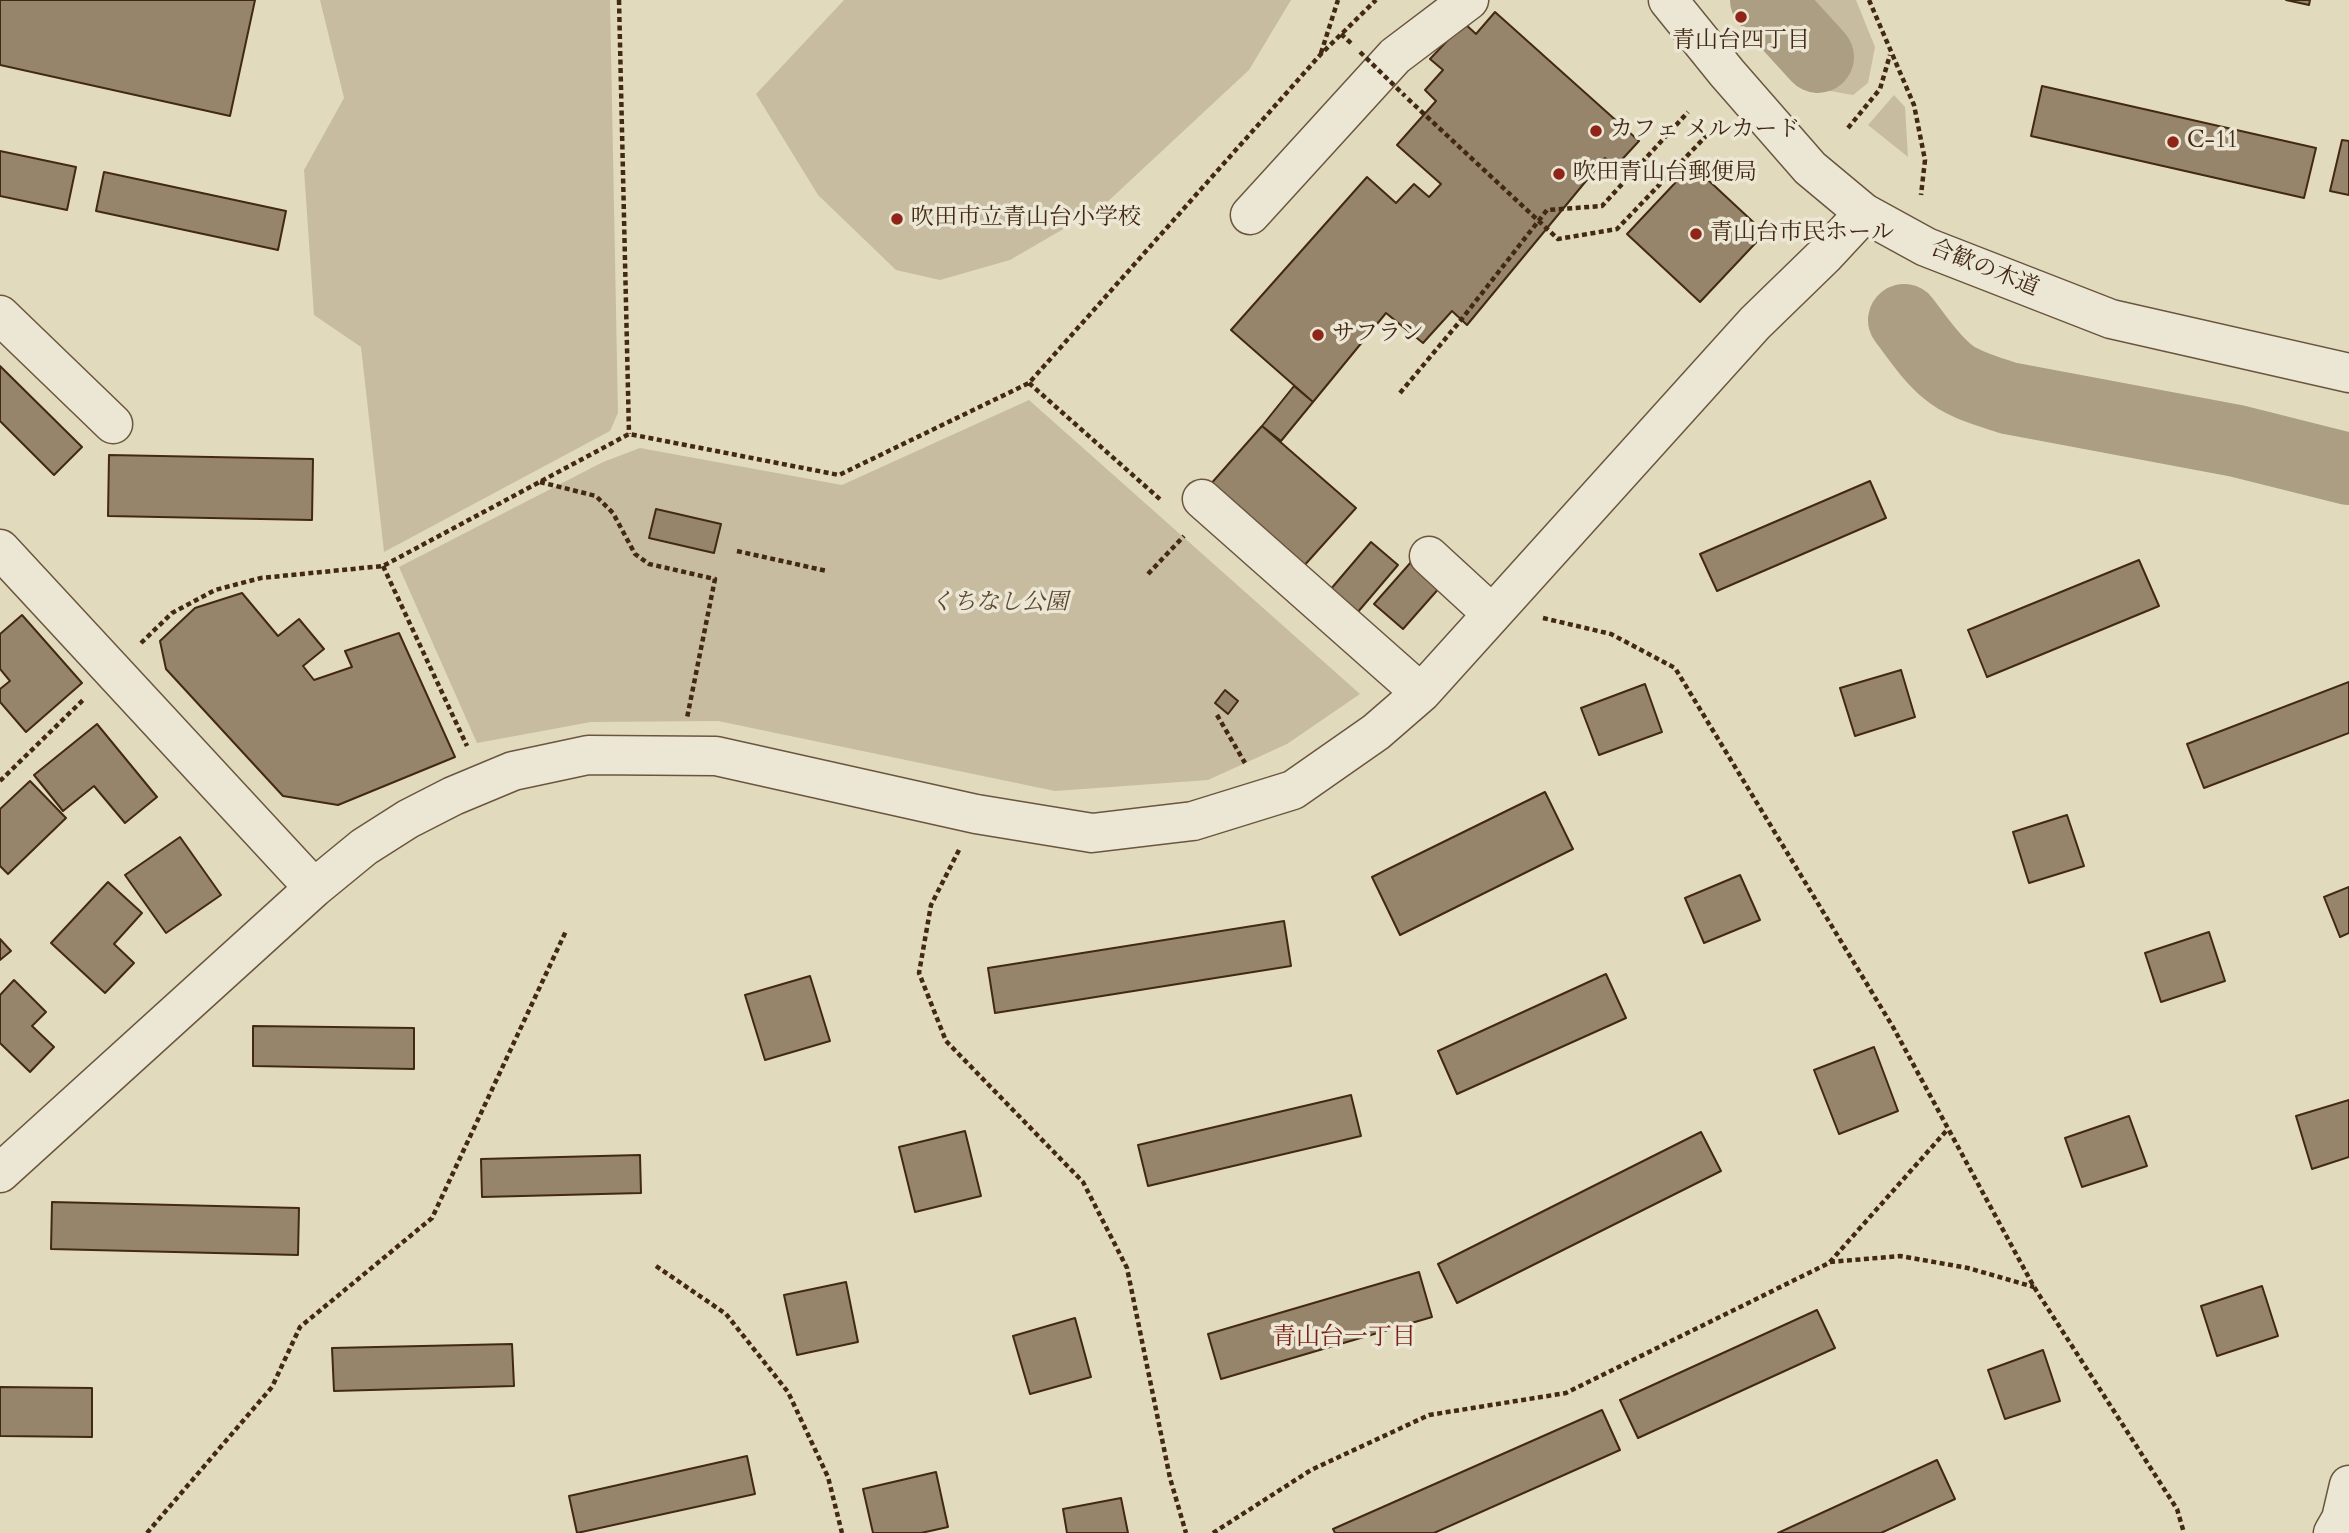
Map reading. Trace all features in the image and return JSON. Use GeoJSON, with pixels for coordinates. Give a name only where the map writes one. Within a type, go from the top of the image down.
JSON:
{"type":"FeatureCollection","features":[{"type":"Feature","properties":{"kind":"street"},"geometry":{"type":"LineString","coordinates":[[1250,215],[1395,56],[1469,0]]}},
{"type":"Feature","properties":{"kind":"street","name":"合歓の木道"},"geometry":{"type":"LineString","coordinates":[[1668,0],[1811,168],[1864,213],[1926,247],[2111,319],[2349,373]]}},
{"type":"Feature","properties":{"kind":"street"},"geometry":{"type":"LineString","coordinates":[[0,1173],[314,888],[363,847],[408,819],[453,796],[513,771],[588,755],[716,756],[976,814],[1092,833],[1193,821],[1293,790],[1376,732],[1421,693],[1755,323],[1864,213]]}},
{"type":"Feature","properties":{"kind":"street"},"geometry":{"type":"LineString","coordinates":[[0,315],[113,424]]}},
{"type":"Feature","properties":{"kind":"street"},"geometry":{"type":"LineString","coordinates":[[1197,514],[1421,693]]}},
{"type":"Feature","properties":{"kind":"street"},"geometry":{"type":"LineString","coordinates":[[0,549],[314,888]]}},
{"type":"Feature","properties":{"kind":"street"},"geometry":{"type":"LineString","coordinates":[[1429,556],[1492,613]]}},
{"type":"Feature","properties":{"kind":"street"},"geometry":{"type":"LineString","coordinates":[[2333,1533],[2342,1519],[2349,1485]]}},
{"type":"Feature","properties":{"kind":"path"},"geometry":{"type":"LineString","coordinates":[[619,0],[629,434]]}},
{"type":"Feature","properties":{"kind":"path"},"geometry":{"type":"LineString","coordinates":[[1321,54],[1338,0]]}},
{"type":"Feature","properties":{"kind":"path"},"geometry":{"type":"LineString","coordinates":[[0,781],[172,613],[215,590],[261,578],[383,566],[629,434],[839,475],[1029,383],[1321,54],[1376,0]]}},
{"type":"Feature","properties":{"kind":"path"},"geometry":{"type":"LineString","coordinates":[[1869,0],[1914,105],[1925,160],[1921,195]]}},
{"type":"Feature","properties":{"kind":"path"},"geometry":{"type":"LineString","coordinates":[[1360,52],[1558,239],[1617,229],[1708,134]]}},
{"type":"Feature","properties":{"kind":"path"},"geometry":{"type":"LineString","coordinates":[[1848,128],[1881,89],[1890,54]]}},
{"type":"Feature","properties":{"kind":"path"},"geometry":{"type":"LineString","coordinates":[[1400,393],[1547,210],[1602,206],[1688,112]]}},
{"type":"Feature","properties":{"kind":"path"},"geometry":{"type":"LineString","coordinates":[[540,482],[596,496],[613,513],[635,554],[649,564],[715,579],[685,729]]}},
{"type":"Feature","properties":{"kind":"path"},"geometry":{"type":"LineString","coordinates":[[1148,574],[1197,514]]}},
{"type":"Feature","properties":{"kind":"path"},"geometry":{"type":"LineString","coordinates":[[737,551],[827,571]]}},
{"type":"Feature","properties":{"kind":"path"},"geometry":{"type":"LineString","coordinates":[[383,566],[471,755]]}},
{"type":"Feature","properties":{"kind":"path"},"geometry":{"type":"LineString","coordinates":[[1530,615],[1611,634],[1675,668],[1893,1027],[2034,1287],[2177,1509],[2184,1533]]}},
{"type":"Feature","properties":{"kind":"path"},"geometry":{"type":"LineString","coordinates":[[1217,715],[1249,770]]}},
{"type":"Feature","properties":{"kind":"path"},"geometry":{"type":"LineString","coordinates":[[976,814],[931,905],[919,973],[946,1041],[1083,1182],[1127,1268],[1170,1478],[1186,1533]]}},
{"type":"Feature","properties":{"kind":"path"},"geometry":{"type":"LineString","coordinates":[[148,1533],[272,1387],[300,1326],[432,1218],[566,931]]}},
{"type":"Feature","properties":{"kind":"path"},"geometry":{"type":"LineString","coordinates":[[1213,1533],[1311,1470],[1429,1415],[1566,1394],[1829,1262],[1948,1130]]}},
{"type":"Feature","properties":{"kind":"path"},"geometry":{"type":"LineString","coordinates":[[1829,1262],[1900,1256],[1968,1268],[2034,1287]]}},
{"type":"Feature","properties":{"kind":"path"},"geometry":{"type":"LineString","coordinates":[[656,1266],[726,1314],[788,1392],[828,1477],[842,1533]]}},
{"type":"Feature","properties":{"kind":"green space"},"geometry":{"type":"Polygon","coordinates":[[[320,0],[610,0],[618,413],[610,431],[384,552],[361,347],[314,315],[304,170],[344,98],[320,0]]]}},
{"type":"Feature","properties":{"kind":"green space"},"geometry":{"type":"Polygon","coordinates":[[[844,0],[1291,0],[1249,70],[1103,206],[1010,260],[940,280],[896,270],[818,195],[756,94],[844,0]]]}},
{"type":"Feature","properties":{"kind":"green space"},"geometry":{"type":"Polygon","coordinates":[[[1745,0],[1856,0],[1875,47],[1868,83],[1853,95],[1824,90],[1745,0]]]}},
{"type":"Feature","properties":{"kind":"green space"},"geometry":{"type":"Polygon","coordinates":[[[1894,95],[1905,107],[1908,157],[1868,125],[1894,95]]]}},
{"type":"Feature","properties":{"kind":"green space","name":"くちなし公園"},"geometry":{"type":"Polygon","coordinates":[[[1029,400],[1360,694],[1287,744],[1208,780],[1055,791],[718,721],[591,722],[477,743],[399,567],[603,462],[640,448],[842,485],[1029,400]]]}},
{"type":"Feature","properties":{"kind":"building"},"geometry":{"type":"Polygon","coordinates":[[[0,0],[255,0],[230,116],[0,65],[0,0]]]}},
{"type":"Feature","properties":{"kind":"building"},"geometry":{"type":"Polygon","coordinates":[[[2286,0],[2310,0],[2309,5],[2286,0]]]}},
{"type":"Feature","properties":{"kind":"building"},"geometry":{"type":"Polygon","coordinates":[[[1495,12],[1639,141],[1615,167],[1605,158],[1467,325],[1452,311],[1423,343],[1386,313],[1313,402],[1231,330],[1367,177],[1396,203],[1414,184],[1429,197],[1441,184],[1397,145],[1436,101],[1425,90],[1443,70],[1430,59],[1464,23],[1476,34],[1495,12]]]}},
{"type":"Feature","properties":{"kind":"building","name":"C-11"},"geometry":{"type":"Polygon","coordinates":[[[2042,86],[2316,148],[2304,198],[2031,136],[2042,86]]]}},
{"type":"Feature","properties":{"kind":"building"},"geometry":{"type":"Polygon","coordinates":[[[2342,140],[2349,141],[2349,195],[2330,191],[2342,140]]]}},
{"type":"Feature","properties":{"kind":"building"},"geometry":{"type":"Polygon","coordinates":[[[0,151],[76,167],[67,210],[0,196],[0,151]]]}},
{"type":"Feature","properties":{"kind":"building","name":"青山台市民ホール"},"geometry":{"type":"Polygon","coordinates":[[[1692,165],[1765,233],[1700,302],[1627,234],[1692,165]]]}},
{"type":"Feature","properties":{"kind":"building"},"geometry":{"type":"Polygon","coordinates":[[[104,172],[286,211],[278,250],[96,211],[104,172]]]}},
{"type":"Feature","properties":{"kind":"building"},"geometry":{"type":"Polygon","coordinates":[[[0,366],[82,447],[54,475],[0,421],[0,366]]]}},
{"type":"Feature","properties":{"kind":"building"},"geometry":{"type":"Polygon","coordinates":[[[1294,386],[1313,402],[1281,441],[1262,426],[1294,386]]]}},
{"type":"Feature","properties":{"kind":"building"},"geometry":{"type":"Polygon","coordinates":[[[1262,426],[1356,508],[1302,568],[1209,486],[1262,426]]]}},
{"type":"Feature","properties":{"kind":"building"},"geometry":{"type":"Polygon","coordinates":[[[109,455],[313,459],[312,520],[108,516],[109,455]]]}},
{"type":"Feature","properties":{"kind":"building"},"geometry":{"type":"Polygon","coordinates":[[[1870,481],[1886,518],[1717,591],[1700,554],[1870,481]]]}},
{"type":"Feature","properties":{"kind":"building"},"geometry":{"type":"Polygon","coordinates":[[[656,509],[721,524],[714,553],[649,538],[656,509]]]}},
{"type":"Feature","properties":{"kind":"building"},"geometry":{"type":"Polygon","coordinates":[[[1371,542],[1398,565],[1357,613],[1330,590],[1371,542]]]}},
{"type":"Feature","properties":{"kind":"building"},"geometry":{"type":"Polygon","coordinates":[[[2139,560],[2159,606],[1987,677],[1968,630],[2139,560]]]}},
{"type":"Feature","properties":{"kind":"building"},"geometry":{"type":"Polygon","coordinates":[[[1412,561],[1441,586],[1403,629],[1374,604],[1412,561]]]}},
{"type":"Feature","properties":{"kind":"building"},"geometry":{"type":"Polygon","coordinates":[[[242,593],[278,636],[299,619],[324,649],[303,666],[314,680],[352,667],[345,651],[399,633],[455,757],[338,805],[283,796],[166,669],[160,641],[195,608],[242,593]]]}},
{"type":"Feature","properties":{"kind":"building"},"geometry":{"type":"Polygon","coordinates":[[[22,615],[82,683],[26,732],[0,702],[0,689],[10,681],[0,669],[0,634],[22,615]]]}},
{"type":"Feature","properties":{"kind":"building"},"geometry":{"type":"Polygon","coordinates":[[[1901,670],[1915,717],[1855,736],[1840,688],[1901,670]]]}},
{"type":"Feature","properties":{"kind":"building"},"geometry":{"type":"Polygon","coordinates":[[[2349,682],[2349,733],[2204,788],[2187,744],[2349,682]]]}},
{"type":"Feature","properties":{"kind":"building"},"geometry":{"type":"Polygon","coordinates":[[[1645,684],[1662,732],[1599,755],[1581,708],[1645,684]]]}},
{"type":"Feature","properties":{"kind":"building"},"geometry":{"type":"Polygon","coordinates":[[[1225,690],[1238,701],[1228,714],[1215,703],[1225,690]]]}},
{"type":"Feature","properties":{"kind":"building"},"geometry":{"type":"Polygon","coordinates":[[[97,724],[157,797],[125,823],[94,786],[63,811],[34,775],[97,724]]]}},
{"type":"Feature","properties":{"kind":"building"},"geometry":{"type":"Polygon","coordinates":[[[30,781],[66,818],[8,874],[0,866],[0,809],[30,781]]]}},
{"type":"Feature","properties":{"kind":"building"},"geometry":{"type":"Polygon","coordinates":[[[1545,792],[1573,849],[1400,935],[1372,877],[1545,792]]]}},
{"type":"Feature","properties":{"kind":"building"},"geometry":{"type":"Polygon","coordinates":[[[2067,815],[2084,866],[2029,883],[2013,832],[2067,815]]]}},
{"type":"Feature","properties":{"kind":"building"},"geometry":{"type":"Polygon","coordinates":[[[180,837],[221,895],[166,933],[125,875],[180,837]]]}},
{"type":"Feature","properties":{"kind":"building"},"geometry":{"type":"Polygon","coordinates":[[[1740,875],[1760,920],[1704,943],[1685,898],[1740,875]]]}},
{"type":"Feature","properties":{"kind":"building"},"geometry":{"type":"Polygon","coordinates":[[[108,882],[142,913],[114,944],[134,963],[105,993],[51,943],[108,882]]]}},
{"type":"Feature","properties":{"kind":"building"},"geometry":{"type":"Polygon","coordinates":[[[2349,887],[2349,933],[2340,937],[2324,897],[2349,887]]]}},
{"type":"Feature","properties":{"kind":"building"},"geometry":{"type":"Polygon","coordinates":[[[1284,921],[1291,966],[995,1013],[988,968],[1284,921]]]}},
{"type":"Feature","properties":{"kind":"building"},"geometry":{"type":"Polygon","coordinates":[[[2209,932],[2225,981],[2161,1002],[2145,953],[2209,932]]]}},
{"type":"Feature","properties":{"kind":"building"},"geometry":{"type":"Polygon","coordinates":[[[0,939],[11,951],[0,960],[0,939]]]}},
{"type":"Feature","properties":{"kind":"building"},"geometry":{"type":"Polygon","coordinates":[[[1606,974],[1626,1018],[1457,1094],[1438,1051],[1606,974]]]}},
{"type":"Feature","properties":{"kind":"building"},"geometry":{"type":"Polygon","coordinates":[[[810,976],[830,1041],[765,1060],[745,995],[810,976]]]}},
{"type":"Feature","properties":{"kind":"building"},"geometry":{"type":"Polygon","coordinates":[[[14,980],[46,1012],[32,1026],[54,1047],[30,1072],[0,1043],[0,995],[14,980]]]}},
{"type":"Feature","properties":{"kind":"building"},"geometry":{"type":"Polygon","coordinates":[[[253,1026],[414,1028],[414,1069],[253,1066],[253,1026]]]}},
{"type":"Feature","properties":{"kind":"building"},"geometry":{"type":"Polygon","coordinates":[[[1874,1047],[1898,1111],[1839,1134],[1814,1070],[1874,1047]]]}},
{"type":"Feature","properties":{"kind":"building"},"geometry":{"type":"Polygon","coordinates":[[[1351,1095],[1361,1136],[1148,1186],[1138,1145],[1351,1095]]]}},
{"type":"Feature","properties":{"kind":"building"},"geometry":{"type":"Polygon","coordinates":[[[2349,1100],[2349,1157],[2312,1169],[2296,1116],[2349,1100]]]}},
{"type":"Feature","properties":{"kind":"building"},"geometry":{"type":"Polygon","coordinates":[[[2129,1116],[2147,1166],[2082,1187],[2065,1138],[2129,1116]]]}},
{"type":"Feature","properties":{"kind":"building"},"geometry":{"type":"Polygon","coordinates":[[[965,1131],[981,1196],[915,1212],[899,1147],[965,1131]]]}},
{"type":"Feature","properties":{"kind":"building"},"geometry":{"type":"Polygon","coordinates":[[[1701,1132],[1721,1171],[1457,1303],[1438,1264],[1701,1132]]]}},
{"type":"Feature","properties":{"kind":"building"},"geometry":{"type":"Polygon","coordinates":[[[640,1155],[641,1193],[482,1197],[481,1159],[640,1155]]]}},
{"type":"Feature","properties":{"kind":"building"},"geometry":{"type":"Polygon","coordinates":[[[52,1202],[299,1208],[298,1255],[51,1249],[52,1202]]]}},
{"type":"Feature","properties":{"kind":"building"},"geometry":{"type":"Polygon","coordinates":[[[1419,1272],[1432,1317],[1221,1379],[1208,1334],[1419,1272]]]}},
{"type":"Feature","properties":{"kind":"building"},"geometry":{"type":"Polygon","coordinates":[[[846,1282],[858,1342],[797,1355],[784,1295],[846,1282]]]}},
{"type":"Feature","properties":{"kind":"building"},"geometry":{"type":"Polygon","coordinates":[[[2262,1286],[2278,1336],[2217,1356],[2201,1306],[2262,1286]]]}},
{"type":"Feature","properties":{"kind":"building"},"geometry":{"type":"Polygon","coordinates":[[[1817,1310],[1835,1348],[1638,1438],[1620,1400],[1817,1310]]]}},
{"type":"Feature","properties":{"kind":"building"},"geometry":{"type":"Polygon","coordinates":[[[1075,1318],[1091,1377],[1030,1394],[1013,1336],[1075,1318]]]}},
{"type":"Feature","properties":{"kind":"building"},"geometry":{"type":"Polygon","coordinates":[[[512,1344],[514,1386],[334,1391],[332,1348],[512,1344]]]}},
{"type":"Feature","properties":{"kind":"building"},"geometry":{"type":"Polygon","coordinates":[[[2043,1350],[2060,1401],[2005,1419],[1988,1370],[2043,1350]]]}},
{"type":"Feature","properties":{"kind":"building"},"geometry":{"type":"Polygon","coordinates":[[[0,1387],[92,1388],[92,1437],[0,1436],[0,1387]]]}},
{"type":"Feature","properties":{"kind":"building"},"geometry":{"type":"Polygon","coordinates":[[[1602,1410],[1620,1450],[1434,1533],[1335,1533],[1333,1529],[1602,1410]]]}},
{"type":"Feature","properties":{"kind":"building"},"geometry":{"type":"Polygon","coordinates":[[[747,1456],[755,1494],[577,1533],[569,1496],[747,1456]]]}},
{"type":"Feature","properties":{"kind":"building"},"geometry":{"type":"Polygon","coordinates":[[[1937,1460],[1955,1499],[1881,1533],[1778,1533],[1937,1460]]]}},
{"type":"Feature","properties":{"kind":"building"},"geometry":{"type":"Polygon","coordinates":[[[936,1472],[948,1527],[921,1533],[873,1533],[863,1489],[936,1472]]]}},
{"type":"Feature","properties":{"kind":"building"},"geometry":{"type":"Polygon","coordinates":[[[1121,1498],[1128,1533],[1067,1533],[1063,1509],[1121,1498]]]}},
{"type":"Feature","properties":{"kind":"waterway"},"geometry":{"type":"LineString","coordinates":[[1766,0],[1818,57]]}},
{"type":"Feature","properties":{"kind":"waterway"},"geometry":{"type":"LineString","coordinates":[[1904,320],[1929,353],[1947,371],[1984,390],[2008,398],[2237,441],[2349,469]]}},
{"type":"Feature","properties":{"kind":"place","name":"青山台四丁目"},"geometry":{"type":"Point","coordinates":[1741,17]}},
{"type":"Feature","properties":{"kind":"place","name":"カフェ メルカード"},"geometry":{"type":"Point","coordinates":[1596,131]}},
{"type":"Feature","properties":{"kind":"place","name":"C-11"},"geometry":{"type":"Point","coordinates":[2173,142]}},
{"type":"Feature","properties":{"kind":"place","name":"吹田青山台郵便局"},"geometry":{"type":"Point","coordinates":[1559,174]}},
{"type":"Feature","properties":{"kind":"place","name":"吹田市立青山台小学校"},"geometry":{"type":"Point","coordinates":[897,219]}},
{"type":"Feature","properties":{"kind":"place","name":"青山台市民ホール"},"geometry":{"type":"Point","coordinates":[1696,234]}},
{"type":"Feature","properties":{"kind":"place","name":"サフラン"},"geometry":{"type":"Point","coordinates":[1318,335]}},
{"type":"Feature","properties":{"kind":"district","name":"青山台一丁目"},"geometry":{"type":"Point","coordinates":[1344,1338]}}]}
